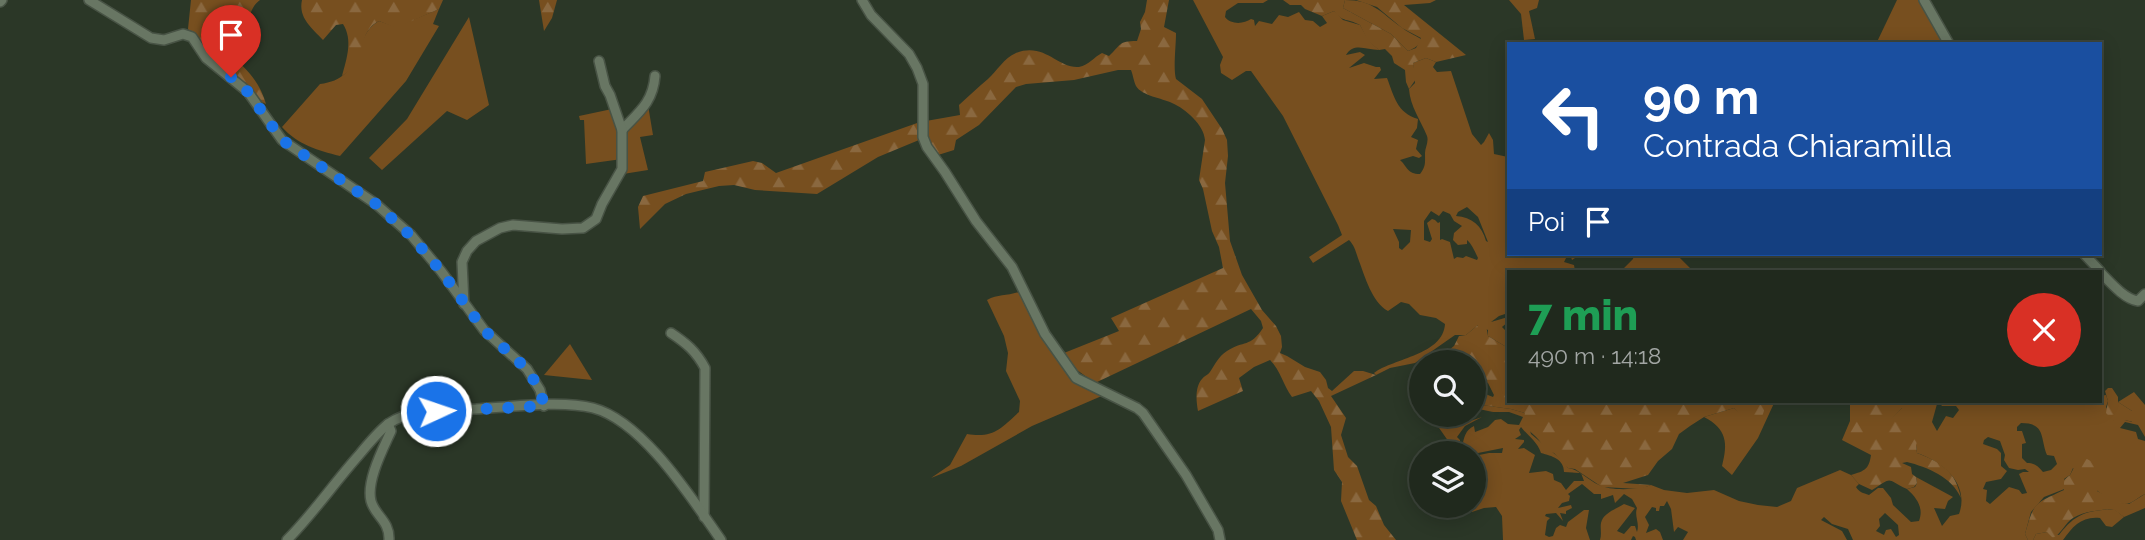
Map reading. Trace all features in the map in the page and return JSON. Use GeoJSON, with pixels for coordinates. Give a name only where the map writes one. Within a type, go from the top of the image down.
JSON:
{"type":"FeatureCollection","features":[{"type":"Feature","properties":{"kind":"street"},"geometry":{"type":"LineString","coordinates":[[89,0],[151,38],[164,40],[183,34],[192,37],[206,58],[248,92],[282,140],[376,204],[411,236],[495,342],[527,369],[540,390],[544,406]]}},
{"type":"Feature","properties":{"kind":"street"},"geometry":{"type":"LineString","coordinates":[[862,0],[871,15],[909,54],[917,68],[923,84],[923,137],[927,147],[975,221],[1012,267],[1045,334],[1076,378],[1143,412],[1185,475],[1218,530],[1220,540]]}},
{"type":"Feature","properties":{"kind":"street"},"geometry":{"type":"LineString","coordinates":[[1924,0],[1948,42]]}},
{"type":"Feature","properties":{"kind":"street"},"geometry":{"type":"LineString","coordinates":[[464,304],[462,262],[476,241],[500,228],[513,225],[583,228],[596,219],[622,169],[622,130],[605,86],[599,61]]}},
{"type":"Feature","properties":{"kind":"street"},"geometry":{"type":"LineString","coordinates":[[622,130],[647,104],[654,91],[655,76]]}},
{"type":"Feature","properties":{"kind":"street"},"geometry":{"type":"LineString","coordinates":[[2086,256],[2098,270]]}},
{"type":"Feature","properties":{"kind":"street"},"geometry":{"type":"LineString","coordinates":[[2102,274],[2133,301],[2138,301],[2145,295]]}},
{"type":"Feature","properties":{"kind":"street"},"geometry":{"type":"LineString","coordinates":[[671,332],[698,354],[705,368],[704,517]]}},
{"type":"Feature","properties":{"kind":"street"},"geometry":{"type":"LineString","coordinates":[[287,540],[306,521],[379,432],[392,422],[418,412],[544,406],[592,408],[620,419],[670,470],[721,540]]}},
{"type":"Feature","properties":{"kind":"street"},"geometry":{"type":"LineString","coordinates":[[389,540],[389,530],[371,502],[371,490],[392,422]]}},
{"type":"Feature","properties":{"kind":"green space"},"geometry":{"type":"Polygon","coordinates":[[[191,0],[260,0],[227,53],[251,75],[266,104],[260,101],[249,86],[215,63],[188,29],[191,0]]]}},
{"type":"Feature","properties":{"kind":"green space"},"geometry":{"type":"Polygon","coordinates":[[[302,0],[443,0],[439,9],[396,28],[379,21],[373,25],[366,35],[355,64],[342,76],[348,43],[343,24],[336,25],[323,40],[304,17],[302,0]]]}},
{"type":"Feature","properties":{"kind":"green space"},"geometry":{"type":"Polygon","coordinates":[[[539,0],[557,0],[552,18],[544,31],[539,0]]]}},
{"type":"Feature","properties":{"kind":"green space"},"geometry":{"type":"Polygon","coordinates":[[[1147,0],[1169,0],[1164,27],[1176,33],[1176,79],[1202,99],[1227,140],[1225,183],[1230,241],[1242,275],[1281,336],[1280,353],[1320,372],[1332,391],[1354,371],[1376,375],[1331,396],[1346,418],[1341,435],[1348,457],[1357,466],[1369,500],[1376,506],[1384,525],[1396,540],[1357,540],[1341,501],[1342,482],[1334,470],[1331,427],[1319,401],[1311,391],[1292,397],[1270,360],[1239,378],[1243,391],[1198,411],[1197,390],[1202,379],[1224,353],[1250,341],[1263,328],[1251,309],[1095,383],[1077,370],[1064,353],[1119,331],[1111,318],[1223,268],[1199,180],[1204,134],[1188,113],[1139,89],[1131,70],[1118,70],[1074,80],[1016,87],[979,125],[956,140],[954,150],[938,155],[930,143],[926,121],[960,115],[959,105],[1004,61],[1016,53],[1035,51],[1071,67],[1079,67],[1102,53],[1109,56],[1123,43],[1137,41],[1147,0]]]}},
{"type":"Feature","properties":{"kind":"green space"},"geometry":{"type":"Polygon","coordinates":[[[1193,0],[1268,0],[1263,3],[1238,3],[1226,11],[1225,17],[1231,21],[1241,23],[1251,19],[1254,20],[1255,26],[1259,21],[1272,24],[1279,15],[1288,17],[1299,12],[1305,20],[1313,21],[1320,27],[1327,23],[1322,16],[1334,11],[1343,20],[1360,25],[1369,41],[1379,50],[1361,48],[1349,51],[1346,55],[1360,52],[1365,55],[1349,68],[1364,63],[1380,67],[1381,70],[1374,79],[1387,78],[1401,108],[1418,119],[1417,128],[1411,137],[1418,140],[1416,149],[1422,156],[1400,160],[1410,171],[1420,174],[1425,164],[1427,138],[1409,89],[1415,83],[1413,63],[1426,58],[1436,62],[1433,67],[1437,72],[1451,71],[1472,134],[1481,145],[1489,133],[1493,140],[1494,154],[1507,157],[1507,256],[1567,256],[1564,262],[1574,265],[1575,270],[1507,270],[1507,313],[1491,322],[1507,317],[1507,323],[1502,327],[1505,330],[1507,327],[1507,347],[1488,336],[1488,330],[1478,325],[1466,335],[1455,335],[1434,350],[1425,350],[1436,343],[1445,324],[1436,318],[1420,315],[1409,304],[1401,302],[1388,311],[1382,307],[1370,289],[1349,240],[1313,263],[1309,257],[1342,235],[1338,225],[1283,116],[1251,71],[1246,71],[1232,80],[1221,73],[1223,57],[1193,0]],[[1467,207],[1458,212],[1456,216],[1476,223],[1488,242],[1478,217],[1467,207]],[[1431,211],[1424,221],[1424,240],[1430,242],[1432,239],[1427,223],[1435,220],[1440,222],[1440,240],[1450,242],[1454,259],[1466,256],[1477,260],[1475,251],[1467,240],[1467,244],[1458,245],[1453,240],[1454,233],[1462,226],[1454,221],[1450,214],[1443,211],[1439,216],[1431,211]],[[1393,229],[1402,250],[1410,242],[1411,230],[1393,229]]]}},
{"type":"Feature","properties":{"kind":"green space"},"geometry":{"type":"Polygon","coordinates":[[[1283,0],[1345,0],[1343,8],[1391,34],[1408,51],[1416,48],[1421,38],[1402,28],[1377,7],[1356,0],[1436,0],[1404,5],[1466,55],[1436,62],[1426,58],[1413,63],[1416,79],[1409,89],[1405,70],[1394,63],[1392,56],[1385,49],[1379,50],[1368,41],[1360,25],[1343,19],[1334,11],[1322,16],[1301,5],[1290,5],[1283,0]]]}},
{"type":"Feature","properties":{"kind":"green space"},"geometry":{"type":"Polygon","coordinates":[[[1345,0],[1363,2],[1376,8],[1421,39],[1419,43],[1408,51],[1391,34],[1343,8],[1345,0]]]}},
{"type":"Feature","properties":{"kind":"green space"},"geometry":{"type":"Polygon","coordinates":[[[1509,0],[1539,0],[1537,8],[1529,11],[1535,39],[1524,40],[1521,14],[1509,0]]]}},
{"type":"Feature","properties":{"kind":"green space"},"geometry":{"type":"Polygon","coordinates":[[[1897,0],[1920,0],[1945,42],[1877,42],[1897,0]]]}},
{"type":"Feature","properties":{"kind":"green space"},"geometry":{"type":"Polygon","coordinates":[[[439,9],[433,24],[439,26],[406,81],[340,156],[301,143],[282,127],[320,84],[345,74],[352,66],[365,36],[379,21],[396,27],[439,9]]]}},
{"type":"Feature","properties":{"kind":"green space"},"geometry":{"type":"Polygon","coordinates":[[[469,17],[489,105],[467,120],[447,111],[382,170],[369,158],[407,119],[469,17]]]}},
{"type":"Feature","properties":{"kind":"green space"},"geometry":{"type":"Polygon","coordinates":[[[648,105],[653,135],[640,137],[648,170],[623,174],[622,159],[586,164],[584,120],[580,120],[579,116],[612,109],[617,123],[639,120],[639,114],[648,105]]]}},
{"type":"Feature","properties":{"kind":"green space"},"geometry":{"type":"Polygon","coordinates":[[[920,122],[919,140],[878,157],[817,194],[755,190],[734,185],[719,186],[686,194],[665,204],[640,229],[638,207],[643,196],[703,181],[705,172],[753,161],[762,163],[776,173],[920,122]]]}},
{"type":"Feature","properties":{"kind":"green space"},"geometry":{"type":"Polygon","coordinates":[[[1634,256],[1678,256],[1692,270],[1622,270],[1634,256]]]}},
{"type":"Feature","properties":{"kind":"green space"},"geometry":{"type":"Polygon","coordinates":[[[1019,292],[1045,341],[1070,379],[1104,395],[1032,426],[961,466],[931,478],[950,465],[967,434],[984,435],[996,431],[1019,412],[1020,401],[1006,371],[1008,353],[1004,336],[987,300],[1019,292]]]}},
{"type":"Feature","properties":{"kind":"green space"},"geometry":{"type":"Polygon","coordinates":[[[1478,325],[1486,325],[1488,336],[1507,347],[1507,403],[1764,403],[1764,411],[1760,420],[1751,428],[1734,408],[1704,417],[1679,434],[1672,449],[1658,461],[1648,475],[1623,483],[1651,485],[1640,489],[1602,487],[1575,469],[1568,468],[1554,453],[1544,450],[1538,439],[1523,424],[1525,413],[1486,406],[1486,394],[1494,395],[1486,382],[1486,350],[1449,350],[1459,336],[1466,335],[1478,325]]]}},
{"type":"Feature","properties":{"kind":"green space"},"geometry":{"type":"Polygon","coordinates":[[[570,344],[592,380],[544,375],[570,344]]]}},
{"type":"Feature","properties":{"kind":"green space"},"geometry":{"type":"Polygon","coordinates":[[[1409,357],[1409,364],[1390,368],[1376,375],[1374,373],[1409,357]]]}},
{"type":"Feature","properties":{"kind":"green space"},"geometry":{"type":"Polygon","coordinates":[[[2112,388],[2118,402],[2132,411],[2135,418],[2133,422],[2125,420],[2118,426],[2106,413],[2108,401],[2105,391],[2112,388]]]}},
{"type":"Feature","properties":{"kind":"green space"},"geometry":{"type":"Polygon","coordinates":[[[2134,392],[2145,405],[2145,437],[2138,425],[2125,422],[2120,428],[2136,432],[2138,439],[2145,441],[2145,494],[2130,503],[2115,502],[2099,492],[2073,468],[2070,475],[2064,479],[2067,488],[2044,497],[2031,512],[2025,534],[2028,540],[1853,540],[1848,529],[1832,524],[1824,517],[1821,520],[1842,531],[1847,540],[1683,540],[1688,532],[1678,527],[1674,532],[1671,509],[1667,501],[1664,506],[1660,506],[1659,511],[1652,507],[1645,517],[1649,525],[1646,533],[1656,529],[1663,540],[1636,540],[1633,536],[1631,540],[1600,540],[1604,517],[1624,504],[1635,508],[1617,531],[1624,534],[1631,526],[1635,526],[1637,532],[1637,508],[1632,499],[1624,494],[1615,503],[1613,495],[1601,499],[1601,494],[1594,494],[1582,484],[1568,494],[1569,501],[1558,508],[1571,505],[1572,508],[1566,511],[1566,514],[1560,513],[1563,521],[1556,513],[1546,514],[1545,516],[1550,518],[1545,535],[1553,536],[1560,525],[1566,527],[1568,522],[1584,510],[1589,510],[1586,528],[1590,540],[1503,540],[1502,516],[1496,507],[1486,508],[1486,454],[1502,453],[1503,448],[1486,451],[1486,441],[1463,441],[1472,427],[1475,432],[1488,427],[1495,420],[1501,419],[1508,424],[1519,425],[1523,417],[1509,412],[1486,411],[1486,406],[1511,409],[1525,413],[1531,434],[1568,468],[1580,473],[1564,472],[1560,461],[1541,453],[1521,427],[1521,435],[1515,439],[1524,442],[1518,449],[1524,448],[1535,455],[1529,473],[1546,471],[1553,474],[1554,480],[1561,483],[1566,490],[1574,481],[1584,481],[1581,474],[1610,488],[1632,489],[1651,485],[1687,493],[1714,490],[1739,501],[1777,507],[1791,501],[1797,488],[1840,470],[1851,475],[1859,484],[1856,487],[1858,490],[1863,493],[1869,495],[1878,488],[1883,488],[1893,505],[1911,522],[1919,521],[1921,512],[1919,504],[1907,489],[1915,487],[1916,477],[1953,497],[1945,509],[1934,508],[1942,526],[1950,516],[1959,514],[1961,493],[1945,468],[1917,453],[1916,445],[1888,421],[1902,408],[1902,403],[1936,403],[1932,422],[1937,431],[1946,416],[1953,418],[1959,410],[1956,406],[1942,406],[1940,403],[2102,403],[2102,396],[2106,395],[2106,407],[2114,421],[2132,422],[2132,411],[2118,402],[2134,392]],[[2021,423],[2017,427],[2017,431],[2022,431],[2026,443],[2022,444],[2022,458],[2043,472],[2051,470],[2057,464],[2054,456],[2047,455],[2041,433],[2029,424],[2021,423]],[[1988,437],[1983,444],[2001,453],[2001,466],[2007,471],[2001,479],[1986,482],[1983,489],[1987,490],[1986,501],[1990,504],[2009,487],[2022,494],[2027,493],[2019,474],[2029,472],[2025,469],[2009,468],[2004,460],[2000,441],[1988,437]],[[1885,513],[1879,519],[1880,526],[1876,531],[1884,535],[1886,530],[1891,529],[1896,537],[1899,535],[1898,525],[1885,513]]]}},
{"type":"Feature","properties":{"kind":"green space"},"geometry":{"type":"Polygon","coordinates":[[[1774,403],[1758,438],[1732,475],[1722,466],[1724,437],[1717,426],[1704,417],[1734,408],[1745,419],[1765,404],[1774,403]]]}},
{"type":"Feature","properties":{"kind":"green space"},"geometry":{"type":"Polygon","coordinates":[[[1850,403],[1902,403],[1902,408],[1889,421],[1904,421],[1921,432],[1916,445],[1917,453],[1946,469],[1955,481],[1961,498],[1952,484],[1945,479],[1931,470],[1907,462],[1902,463],[1911,467],[1912,474],[1916,477],[1917,483],[1914,487],[1907,489],[1890,480],[1872,490],[1859,484],[1851,475],[1866,469],[1871,455],[1842,440],[1850,421],[1850,403]]]}},
{"type":"Feature","properties":{"kind":"green space"},"geometry":{"type":"Polygon","coordinates":[[[1438,427],[1464,427],[1457,437],[1460,440],[1448,441],[1438,427]]]}},
{"type":"Feature","properties":{"kind":"green space"},"geometry":{"type":"Polygon","coordinates":[[[2087,459],[2096,464],[2101,476],[2097,491],[2129,504],[2145,494],[2145,508],[2124,517],[2113,509],[2087,512],[2073,518],[2053,538],[2047,532],[2036,534],[2033,540],[2028,540],[2025,534],[2033,510],[2047,498],[2064,490],[2064,480],[2077,462],[2087,459]]]}},
{"type":"Feature","properties":{"kind":"green space"},"geometry":{"type":"Polygon","coordinates":[[[2114,509],[2124,517],[2112,527],[2106,526],[2100,518],[2094,518],[2083,520],[2074,526],[2063,540],[2033,540],[2036,534],[2047,532],[2059,535],[2082,514],[2114,509]]]}},
{"type":"Feature","properties":{"kind":"route"},"geometry":{"type":"LineString","coordinates":[[231,77],[248,92],[282,140],[376,204],[411,236],[441,271],[484,330],[527,369],[540,390],[544,406],[436,411]]}}]}
